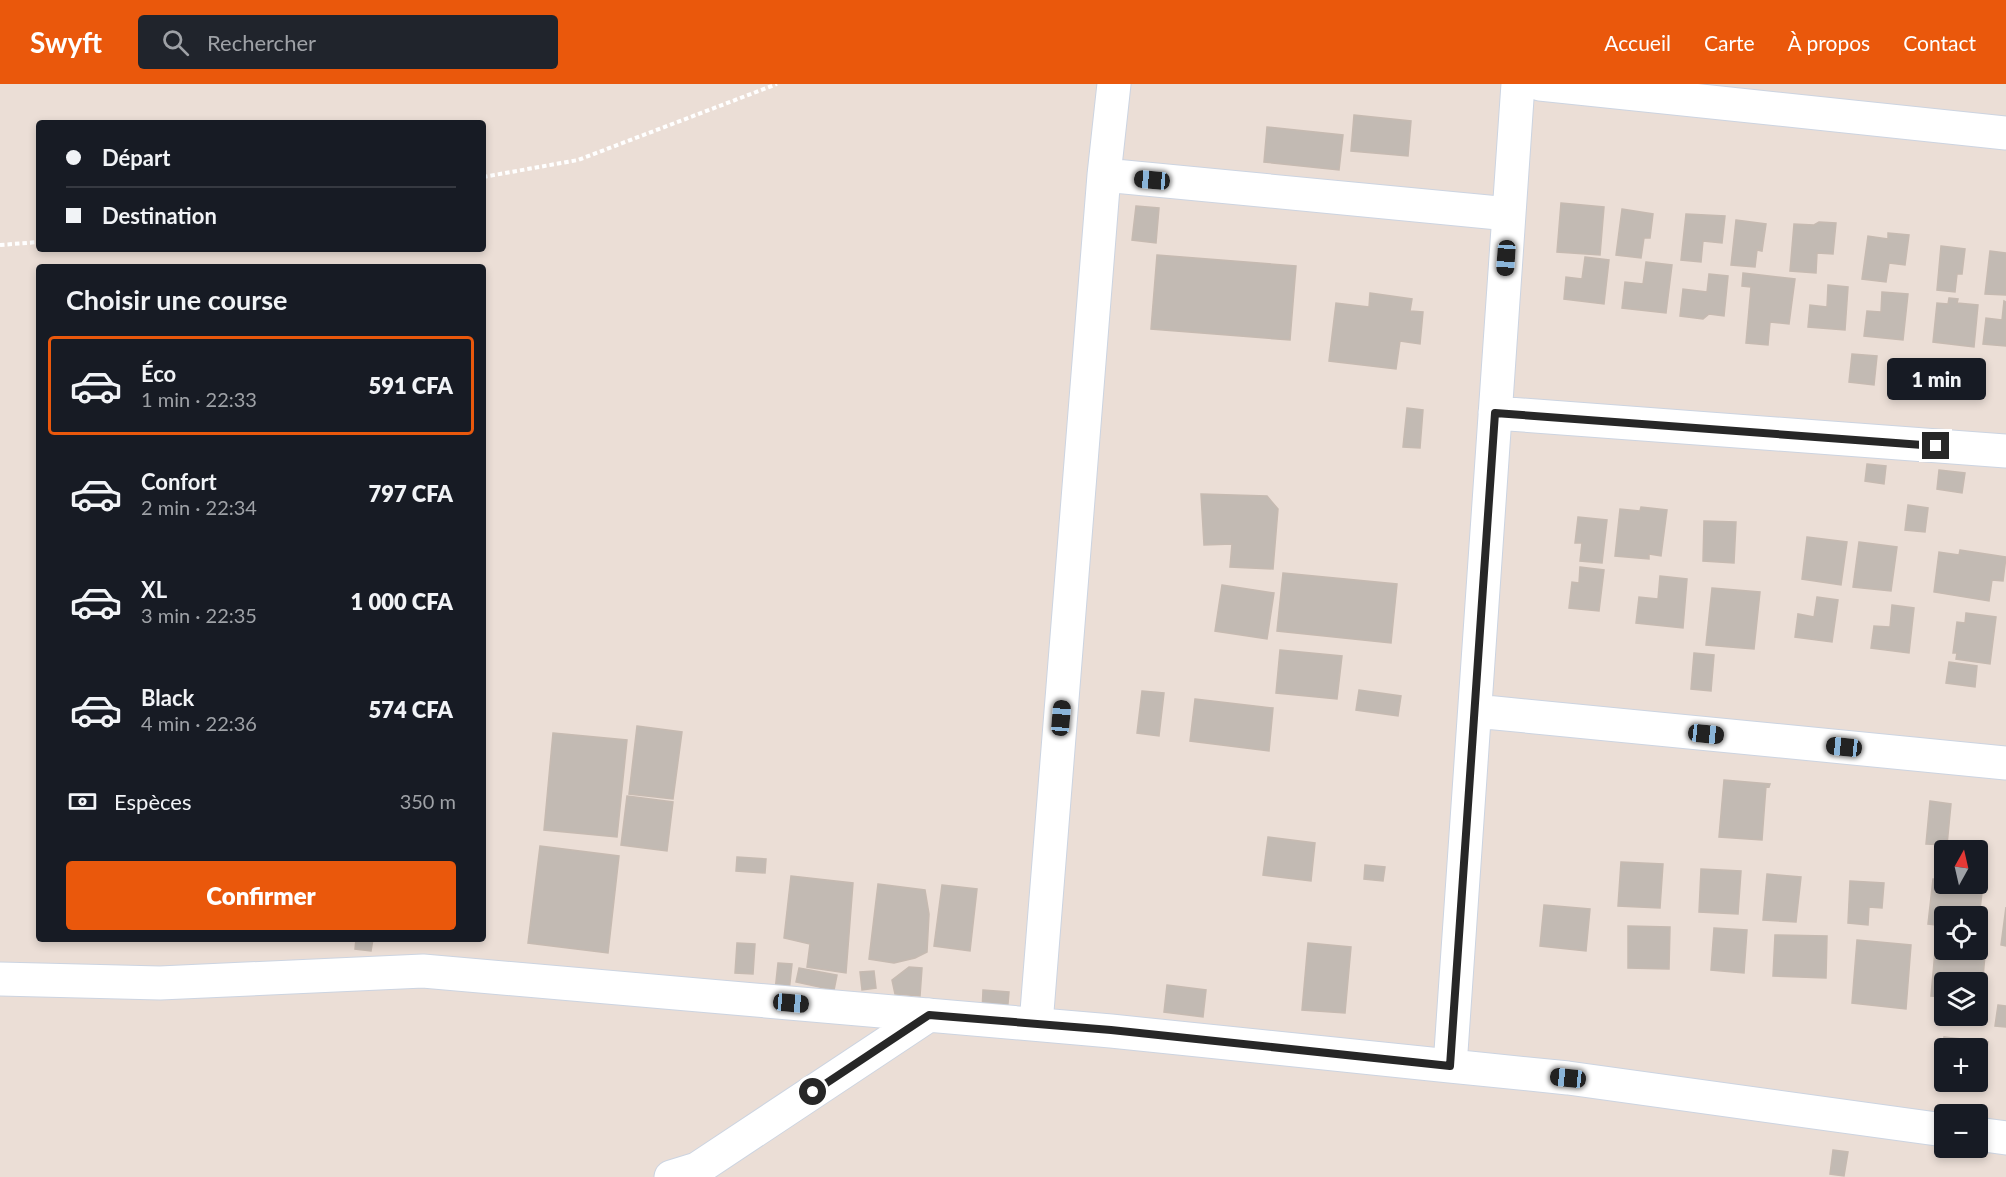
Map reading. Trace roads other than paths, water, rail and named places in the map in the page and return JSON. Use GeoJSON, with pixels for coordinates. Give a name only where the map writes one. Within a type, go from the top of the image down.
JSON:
{"type":"FeatureCollection","features":[{"type":"Feature","properties":{"kind":"street"},"geometry":{"type":"LineString","coordinates":[[1036,1024],[1104,175],[1114,84]]}},
{"type":"Feature","properties":{"kind":"street"},"geometry":{"type":"LineString","coordinates":[[1450,1066],[1518,84]]}},
{"type":"Feature","properties":{"kind":"street"},"geometry":{"type":"LineString","coordinates":[[1540,84],[2006,133]]}},
{"type":"Feature","properties":{"kind":"street"},"geometry":{"type":"LineString","coordinates":[[1104,175],[1509,214]]}},
{"type":"Feature","properties":{"kind":"street"},"geometry":{"type":"LineString","coordinates":[[1495,413],[2006,451]]}},
{"type":"Feature","properties":{"kind":"street"},"geometry":{"type":"LineString","coordinates":[[1475,711],[2006,764]]}},
{"type":"Feature","properties":{"kind":"street"},"geometry":{"type":"LineString","coordinates":[[0,979],[160,983],[423,971],[1036,1024],[1568,1078],[1934,1129]]}},
{"type":"Feature","properties":{"kind":"street"},"geometry":{"type":"LineString","coordinates":[[671,1177],[697,1169],[929,1015]]}},
{"type":"Feature","properties":{"kind":"street"},"geometry":{"type":"LineString","coordinates":[[1988,1136],[2006,1138]]}}]}
